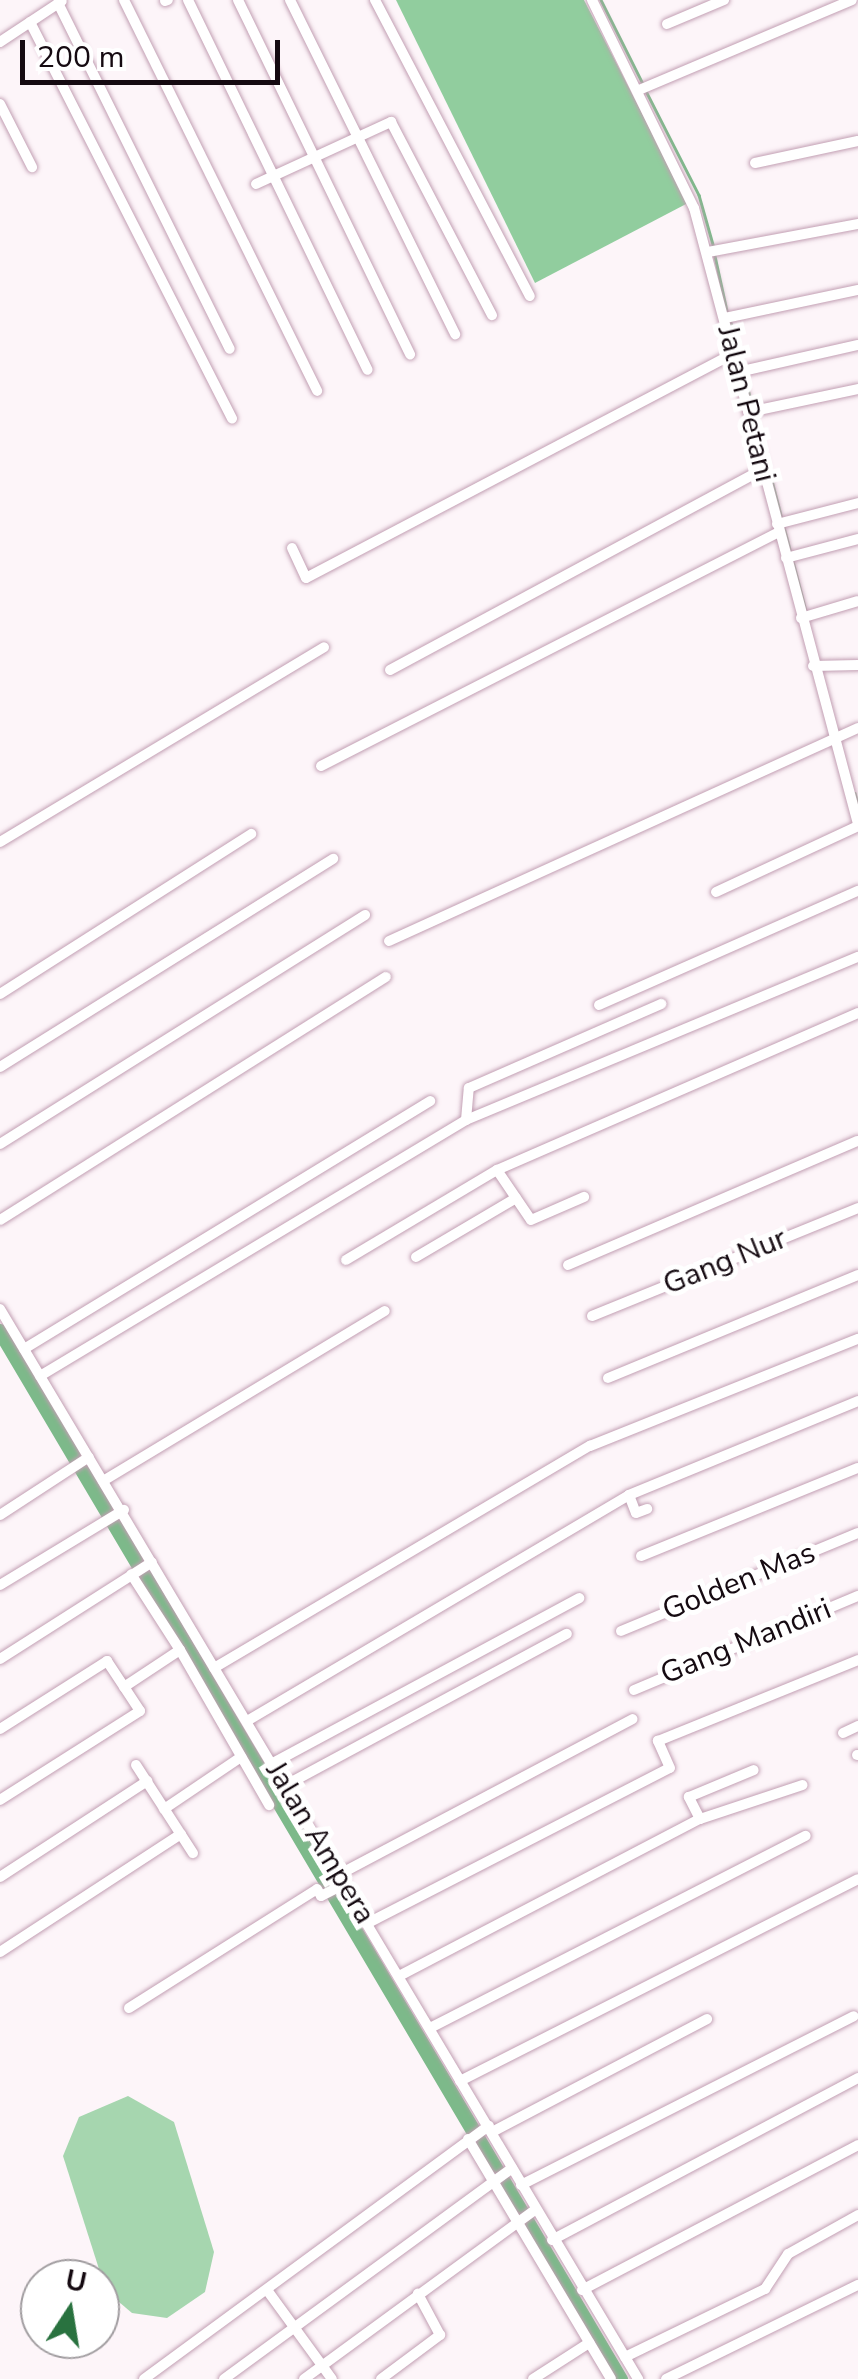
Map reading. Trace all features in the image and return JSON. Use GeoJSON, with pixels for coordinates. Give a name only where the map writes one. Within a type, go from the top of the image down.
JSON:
{"type":"FeatureCollection","features":[{"type":"Feature","properties":{"kind":"street"},"geometry":{"type":"LineString","coordinates":[[124,0],[317,392]]}},
{"type":"Feature","properties":{"kind":"street"},"geometry":{"type":"LineString","coordinates":[[188,0],[368,370]]}},
{"type":"Feature","properties":{"kind":"street"},"geometry":{"type":"LineString","coordinates":[[238,0],[410,354]]}},
{"type":"Feature","properties":{"kind":"street"},"geometry":{"type":"LineString","coordinates":[[290,0],[455,334]]}},
{"type":"Feature","properties":{"kind":"street"},"geometry":{"type":"LineString","coordinates":[[376,0],[530,296]]}},
{"type":"Feature","properties":{"kind":"street","name":"Jalan Petani"},"geometry":{"type":"LineString","coordinates":[[592,0],[643,88],[712,252],[725,318],[753,412],[763,469],[792,557],[803,618],[854,795],[858,825]]}},
{"type":"Feature","properties":{"kind":"street"},"geometry":{"type":"LineString","coordinates":[[667,24],[724,0]]}},
{"type":"Feature","properties":{"kind":"street"},"geometry":{"type":"LineString","coordinates":[[643,88],[852,0]]}},
{"type":"Feature","properties":{"kind":"street"},"geometry":{"type":"LineString","coordinates":[[0,42],[61,2],[230,350]]}},
{"type":"Feature","properties":{"kind":"street"},"geometry":{"type":"LineString","coordinates":[[30,22],[232,419]]}},
{"type":"Feature","properties":{"kind":"street"},"geometry":{"type":"LineString","coordinates":[[0,104],[32,166]]}},
{"type":"Feature","properties":{"kind":"street"},"geometry":{"type":"LineString","coordinates":[[256,184],[358,134],[394,125],[492,315]]}},
{"type":"Feature","properties":{"kind":"street"},"geometry":{"type":"LineString","coordinates":[[754,164],[858,140]]}},
{"type":"Feature","properties":{"kind":"street"},"geometry":{"type":"LineString","coordinates":[[712,252],[858,224]]}},
{"type":"Feature","properties":{"kind":"street"},"geometry":{"type":"LineString","coordinates":[[725,318],[858,290]]}},
{"type":"Feature","properties":{"kind":"street"},"geometry":{"type":"LineString","coordinates":[[742,371],[858,345]]}},
{"type":"Feature","properties":{"kind":"street"},"geometry":{"type":"LineString","coordinates":[[292,548],[306,578],[734,353]]}},
{"type":"Feature","properties":{"kind":"street"},"geometry":{"type":"LineString","coordinates":[[753,412],[858,389]]}},
{"type":"Feature","properties":{"kind":"street"},"geometry":{"type":"LineString","coordinates":[[390,670],[763,469]]}},
{"type":"Feature","properties":{"kind":"street"},"geometry":{"type":"LineString","coordinates":[[321,766],[781,525],[852,504]]}},
{"type":"Feature","properties":{"kind":"street"},"geometry":{"type":"LineString","coordinates":[[792,557],[858,538]]}},
{"type":"Feature","properties":{"kind":"street"},"geometry":{"type":"LineString","coordinates":[[803,618],[858,601]]}},
{"type":"Feature","properties":{"kind":"street"},"geometry":{"type":"LineString","coordinates":[[0,842],[324,647]]}},
{"type":"Feature","properties":{"kind":"street"},"geometry":{"type":"LineString","coordinates":[[815,666],[834,661],[858,664]]}},
{"type":"Feature","properties":{"kind":"street"},"geometry":{"type":"LineString","coordinates":[[389,941],[858,728]]}},
{"type":"Feature","properties":{"kind":"street"},"geometry":{"type":"LineString","coordinates":[[716,892],[858,825]]}},
{"type":"Feature","properties":{"kind":"street"},"geometry":{"type":"LineString","coordinates":[[0,994],[250,834]]}},
{"type":"Feature","properties":{"kind":"street"},"geometry":{"type":"LineString","coordinates":[[0,1067],[333,859]]}},
{"type":"Feature","properties":{"kind":"street"},"geometry":{"type":"LineString","coordinates":[[599,1005],[858,891]]}},
{"type":"Feature","properties":{"kind":"street"},"geometry":{"type":"LineString","coordinates":[[0,1144],[365,915]]}},
{"type":"Feature","properties":{"kind":"street"},"geometry":{"type":"LineString","coordinates":[[40,1376],[466,1120],[858,957]]}},
{"type":"Feature","properties":{"kind":"street"},"geometry":{"type":"LineString","coordinates":[[0,1220],[386,977]]}},
{"type":"Feature","properties":{"kind":"street"},"geometry":{"type":"LineString","coordinates":[[466,1120],[470,1088],[662,1004]]}},
{"type":"Feature","properties":{"kind":"street"},"geometry":{"type":"LineString","coordinates":[[346,1260],[497,1170],[858,1014]]}},
{"type":"Feature","properties":{"kind":"street"},"geometry":{"type":"LineString","coordinates":[[24,1349],[430,1101]]}},
{"type":"Feature","properties":{"kind":"street"},"geometry":{"type":"LineString","coordinates":[[568,1265],[858,1141]]}},
{"type":"Feature","properties":{"kind":"street"},"geometry":{"type":"LineString","coordinates":[[497,1170],[531,1220],[584,1197]]}},
{"type":"Feature","properties":{"kind":"street"},"geometry":{"type":"LineString","coordinates":[[416,1256],[516,1198]]}},
{"type":"Feature","properties":{"kind":"street","name":"Gang Nur"},"geometry":{"type":"LineString","coordinates":[[592,1316],[858,1208]]}},
{"type":"Feature","properties":{"kind":"street"},"geometry":{"type":"LineString","coordinates":[[608,1378],[858,1275]]}},
{"type":"Feature","properties":{"kind":"street","name":"Jalan Ampera"},"geometry":{"type":"LineString","coordinates":[[0,1308],[85,1460],[104,1480],[122,1511],[141,1568],[214,1668],[286,1785],[339,1884],[401,1975],[489,2129],[503,2173],[521,2185],[526,2215],[552,2240],[638,2379]]}},
{"type":"Feature","properties":{"kind":"street"},"geometry":{"type":"LineString","coordinates":[[104,1480],[386,1311]]}},
{"type":"Feature","properties":{"kind":"street"},"geometry":{"type":"LineString","coordinates":[[214,1668],[590,1446],[858,1339]]}},
{"type":"Feature","properties":{"kind":"street"},"geometry":{"type":"LineString","coordinates":[[247,1720],[650,1482],[858,1401]]}},
{"type":"Feature","properties":{"kind":"street"},"geometry":{"type":"LineString","coordinates":[[0,1515],[85,1460]]}},
{"type":"Feature","properties":{"kind":"street"},"geometry":{"type":"LineString","coordinates":[[641,1556],[858,1468]]}},
{"type":"Feature","properties":{"kind":"street"},"geometry":{"type":"LineString","coordinates":[[629,1495],[636,1513],[648,1509]]}},
{"type":"Feature","properties":{"kind":"street"},"geometry":{"type":"LineString","coordinates":[[0,1585],[122,1511]]}},
{"type":"Feature","properties":{"kind":"street","name":"Golden Mas"},"geometry":{"type":"LineString","coordinates":[[621,1631],[858,1534]]}},
{"type":"Feature","properties":{"kind":"street"},"geometry":{"type":"LineString","coordinates":[[0,1659],[141,1568],[180,1650],[270,1805]]}},
{"type":"Feature","properties":{"kind":"street","name":"Gang Mandiri"},"geometry":{"type":"LineString","coordinates":[[634,1690],[858,1596]]}},
{"type":"Feature","properties":{"kind":"street"},"geometry":{"type":"LineString","coordinates":[[272,1763],[578,1598]]}},
{"type":"Feature","properties":{"kind":"street"},"geometry":{"type":"LineString","coordinates":[[286,1785],[566,1634]]}},
{"type":"Feature","properties":{"kind":"street"},"geometry":{"type":"LineString","coordinates":[[124,1687],[180,1650]]}},
{"type":"Feature","properties":{"kind":"street"},"geometry":{"type":"LineString","coordinates":[[368,1924],[670,1768],[658,1741],[858,1660]]}},
{"type":"Feature","properties":{"kind":"street"},"geometry":{"type":"LineString","coordinates":[[0,1729],[107,1661],[140,1712],[0,1800]]}},
{"type":"Feature","properties":{"kind":"street"},"geometry":{"type":"LineString","coordinates":[[129,2008],[317,1889],[339,1884],[633,1719]]}},
{"type":"Feature","properties":{"kind":"street"},"geometry":{"type":"LineString","coordinates":[[843,1733],[858,1726]]}},
{"type":"Feature","properties":{"kind":"street"},"geometry":{"type":"LineString","coordinates":[[164,1809],[242,1757]]}},
{"type":"Feature","properties":{"kind":"street"},"geometry":{"type":"LineString","coordinates":[[136,1765],[193,1853]]}},
{"type":"Feature","properties":{"kind":"street"},"geometry":{"type":"LineString","coordinates":[[700,1819],[689,1797],[754,1770]]}},
{"type":"Feature","properties":{"kind":"street"},"geometry":{"type":"LineString","coordinates":[[0,1876],[147,1782]]}},
{"type":"Feature","properties":{"kind":"street"},"geometry":{"type":"LineString","coordinates":[[401,1975],[700,1819],[803,1785]]}},
{"type":"Feature","properties":{"kind":"street"},"geometry":{"type":"LineString","coordinates":[[0,1952],[181,1834]]}},
{"type":"Feature","properties":{"kind":"street"},"geometry":{"type":"LineString","coordinates":[[430,2028],[806,1836]]}},
{"type":"Feature","properties":{"kind":"street"},"geometry":{"type":"LineString","coordinates":[[460,2081],[858,1879]]}},
{"type":"Feature","properties":{"kind":"street"},"geometry":{"type":"LineString","coordinates":[[521,2185],[854,2016]]}},
{"type":"Feature","properties":{"kind":"street"},"geometry":{"type":"LineString","coordinates":[[144,2379],[470,2137],[707,2019]]}},
{"type":"Feature","properties":{"kind":"street"},"geometry":{"type":"LineString","coordinates":[[552,2240],[858,2078]]}},
{"type":"Feature","properties":{"kind":"street"},"geometry":{"type":"LineString","coordinates":[[470,2137],[503,2173],[610,2379]]}},
{"type":"Feature","properties":{"kind":"street"},"geometry":{"type":"LineString","coordinates":[[582,2290],[858,2145]]}},
{"type":"Feature","properties":{"kind":"street"},"geometry":{"type":"LineString","coordinates":[[224,2379],[503,2173]]}},
{"type":"Feature","properties":{"kind":"street"},"geometry":{"type":"LineString","coordinates":[[304,2379],[526,2215]]}},
{"type":"Feature","properties":{"kind":"street"},"geometry":{"type":"LineString","coordinates":[[625,2357],[765,2288],[788,2254],[858,2215]]}},
{"type":"Feature","properties":{"kind":"street"},"geometry":{"type":"LineString","coordinates":[[666,2379],[858,2286]]}},
{"type":"Feature","properties":{"kind":"street"},"geometry":{"type":"LineString","coordinates":[[267,2290],[332,2379]]}},
{"type":"Feature","properties":{"kind":"street"},"geometry":{"type":"LineString","coordinates":[[381,2379],[440,2334],[418,2294]]}},
{"type":"Feature","properties":{"kind":"street"},"geometry":{"type":"LineString","coordinates":[[533,2379],[589,2342]]}},
{"type":"Feature","properties":{"kind":"green space"},"geometry":{"type":"Polygon","coordinates":[[[396,0],[584,0],[688,203],[535,283],[396,0]]]}},
{"type":"Feature","properties":{"kind":"green space"},"geometry":{"type":"Polygon","coordinates":[[[128,2096],[174,2122],[214,2252],[205,2292],[167,2318],[132,2313],[120,2303],[120,2259],[96,2259],[63,2156],[79,2117],[128,2096]]]}},
{"type":"Feature","properties":{"kind":"waterway"},"geometry":{"type":"LineString","coordinates":[[601,0],[643,84]]}},
{"type":"Feature","properties":{"kind":"waterway"},"geometry":{"type":"LineString","coordinates":[[646,91],[699,195],[714,248]]}},
{"type":"Feature","properties":{"kind":"waterway"},"geometry":{"type":"LineString","coordinates":[[715,256],[727,311]]}},
{"type":"Feature","properties":{"kind":"waterway"},"geometry":{"type":"LineString","coordinates":[[730,319],[743,369]]}},
{"type":"Feature","properties":{"kind":"waterway"},"geometry":{"type":"LineString","coordinates":[[745,377],[753,408]]}},
{"type":"Feature","properties":{"kind":"waterway"},"geometry":{"type":"LineString","coordinates":[[755,416],[782,519]]}},
{"type":"Feature","properties":{"kind":"waterway"},"geometry":{"type":"LineString","coordinates":[[784,527],[791,553]]}},
{"type":"Feature","properties":{"kind":"waterway"},"geometry":{"type":"LineString","coordinates":[[793,561],[806,611]]}},
{"type":"Feature","properties":{"kind":"waterway"},"geometry":{"type":"LineString","coordinates":[[855,793],[858,804]]}},
{"type":"Feature","properties":{"kind":"waterway"},"geometry":{"type":"LineString","coordinates":[[0,1331],[620,2379]]}}]}
